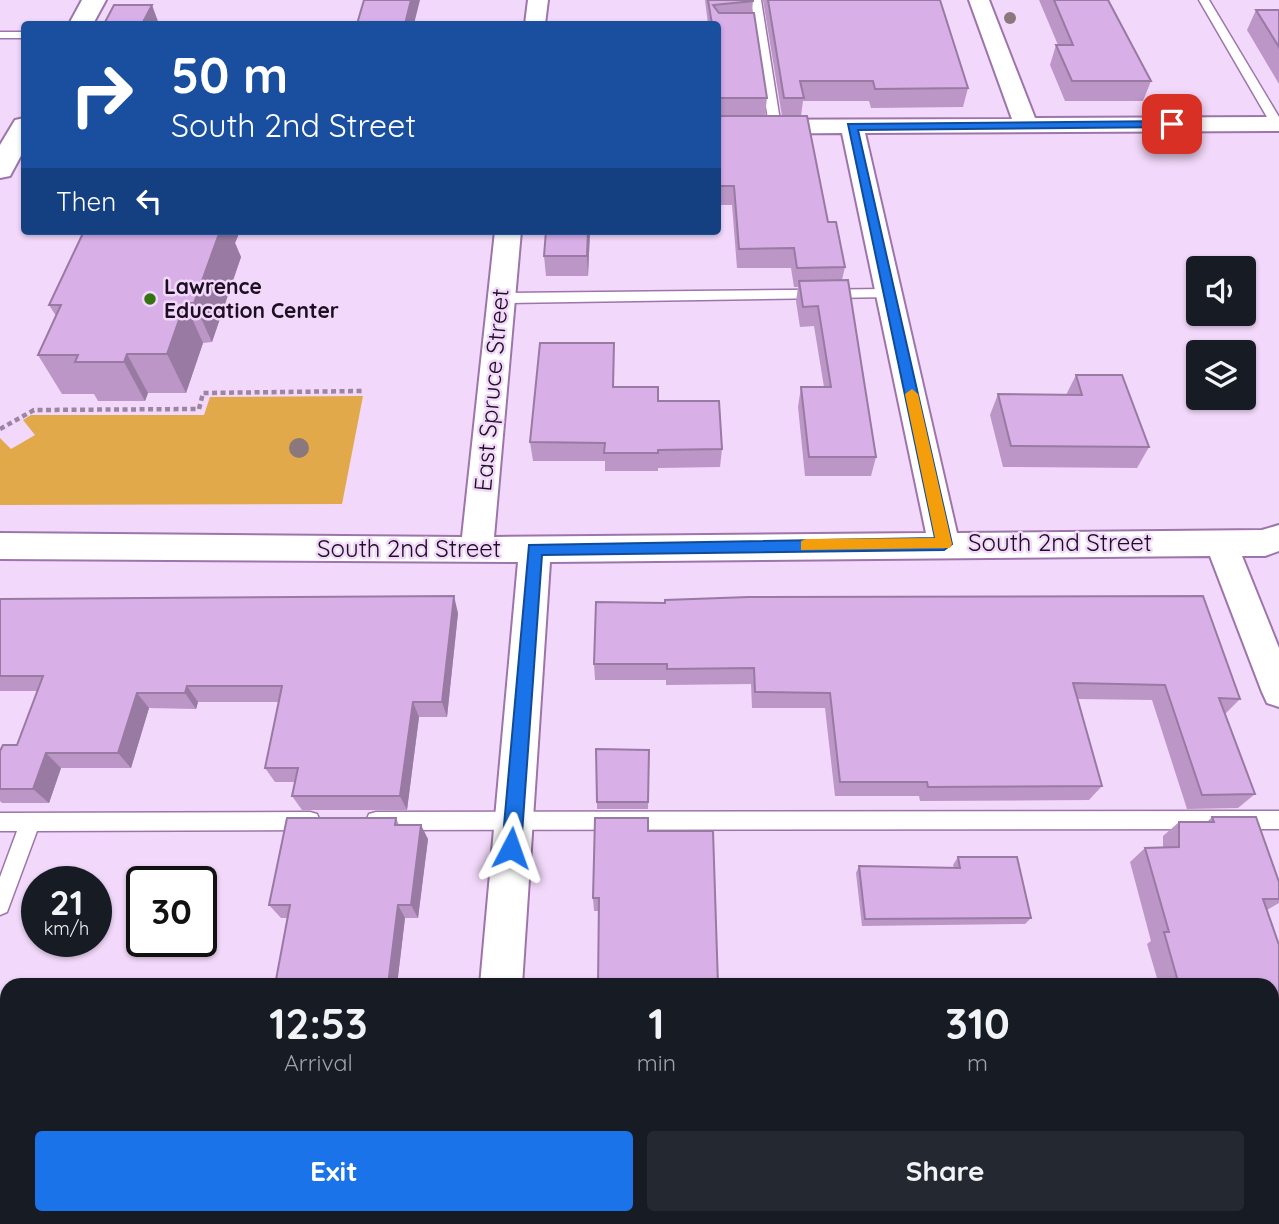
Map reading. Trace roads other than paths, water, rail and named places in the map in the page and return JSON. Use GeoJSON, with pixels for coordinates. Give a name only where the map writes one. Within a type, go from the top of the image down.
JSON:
{"type":"FeatureCollection","features":[{"type":"Feature","properties":{"kind":"street"},"geometry":{"type":"LineString","coordinates":[[83,21],[94,0]]}},
{"type":"Feature","properties":{"kind":"street"},"geometry":{"type":"LineString","coordinates":[[536,21],[538,0]]}},
{"type":"Feature","properties":{"kind":"street"},"geometry":{"type":"LineString","coordinates":[[979,0],[1026,125]]}},
{"type":"Feature","properties":{"kind":"street"},"geometry":{"type":"LineString","coordinates":[[721,127],[1278,124]]}},
{"type":"Feature","properties":{"kind":"street"},"geometry":{"type":"LineString","coordinates":[[852,127],[944,544]]}},
{"type":"Feature","properties":{"kind":"street"},"geometry":{"type":"LineString","coordinates":[[0,170],[21,133]]}},
{"type":"Feature","properties":{"kind":"street","name":"East Spruce Street"},"geometry":{"type":"LineString","coordinates":[[477,550],[508,235]]}},
{"type":"Feature","properties":{"kind":"street","name":"South 2nd Street"},"geometry":{"type":"LineString","coordinates":[[0,546],[477,550],[1265,543],[1279,537]]}},
{"type":"Feature","properties":{"kind":"street"},"geometry":{"type":"LineString","coordinates":[[1221,542],[1279,692]]}},
{"type":"Feature","properties":{"kind":"street"},"geometry":{"type":"LineString","coordinates":[[501,978],[535,549]]}},
{"type":"Feature","properties":{"kind":"lane"},"geometry":{"type":"LineString","coordinates":[[756,0],[754,27],[775,127]]}},
{"type":"Feature","properties":{"kind":"lane"},"geometry":{"type":"LineString","coordinates":[[1204,0],[1278,124]]}},
{"type":"Feature","properties":{"kind":"lane"},"geometry":{"type":"LineString","coordinates":[[0,35],[21,35]]}},
{"type":"Feature","properties":{"kind":"lane"},"geometry":{"type":"LineString","coordinates":[[501,298],[889,294]]}},
{"type":"Feature","properties":{"kind":"lane"},"geometry":{"type":"LineString","coordinates":[[0,822],[1279,821]]}},
{"type":"Feature","properties":{"kind":"lane"},"geometry":{"type":"LineString","coordinates":[[0,905],[30,822]]}},
{"type":"Feature","properties":{"kind":"place","name":"Lawrence Education Center"},"geometry":{"type":"Point","coordinates":[150,299]}}]}
